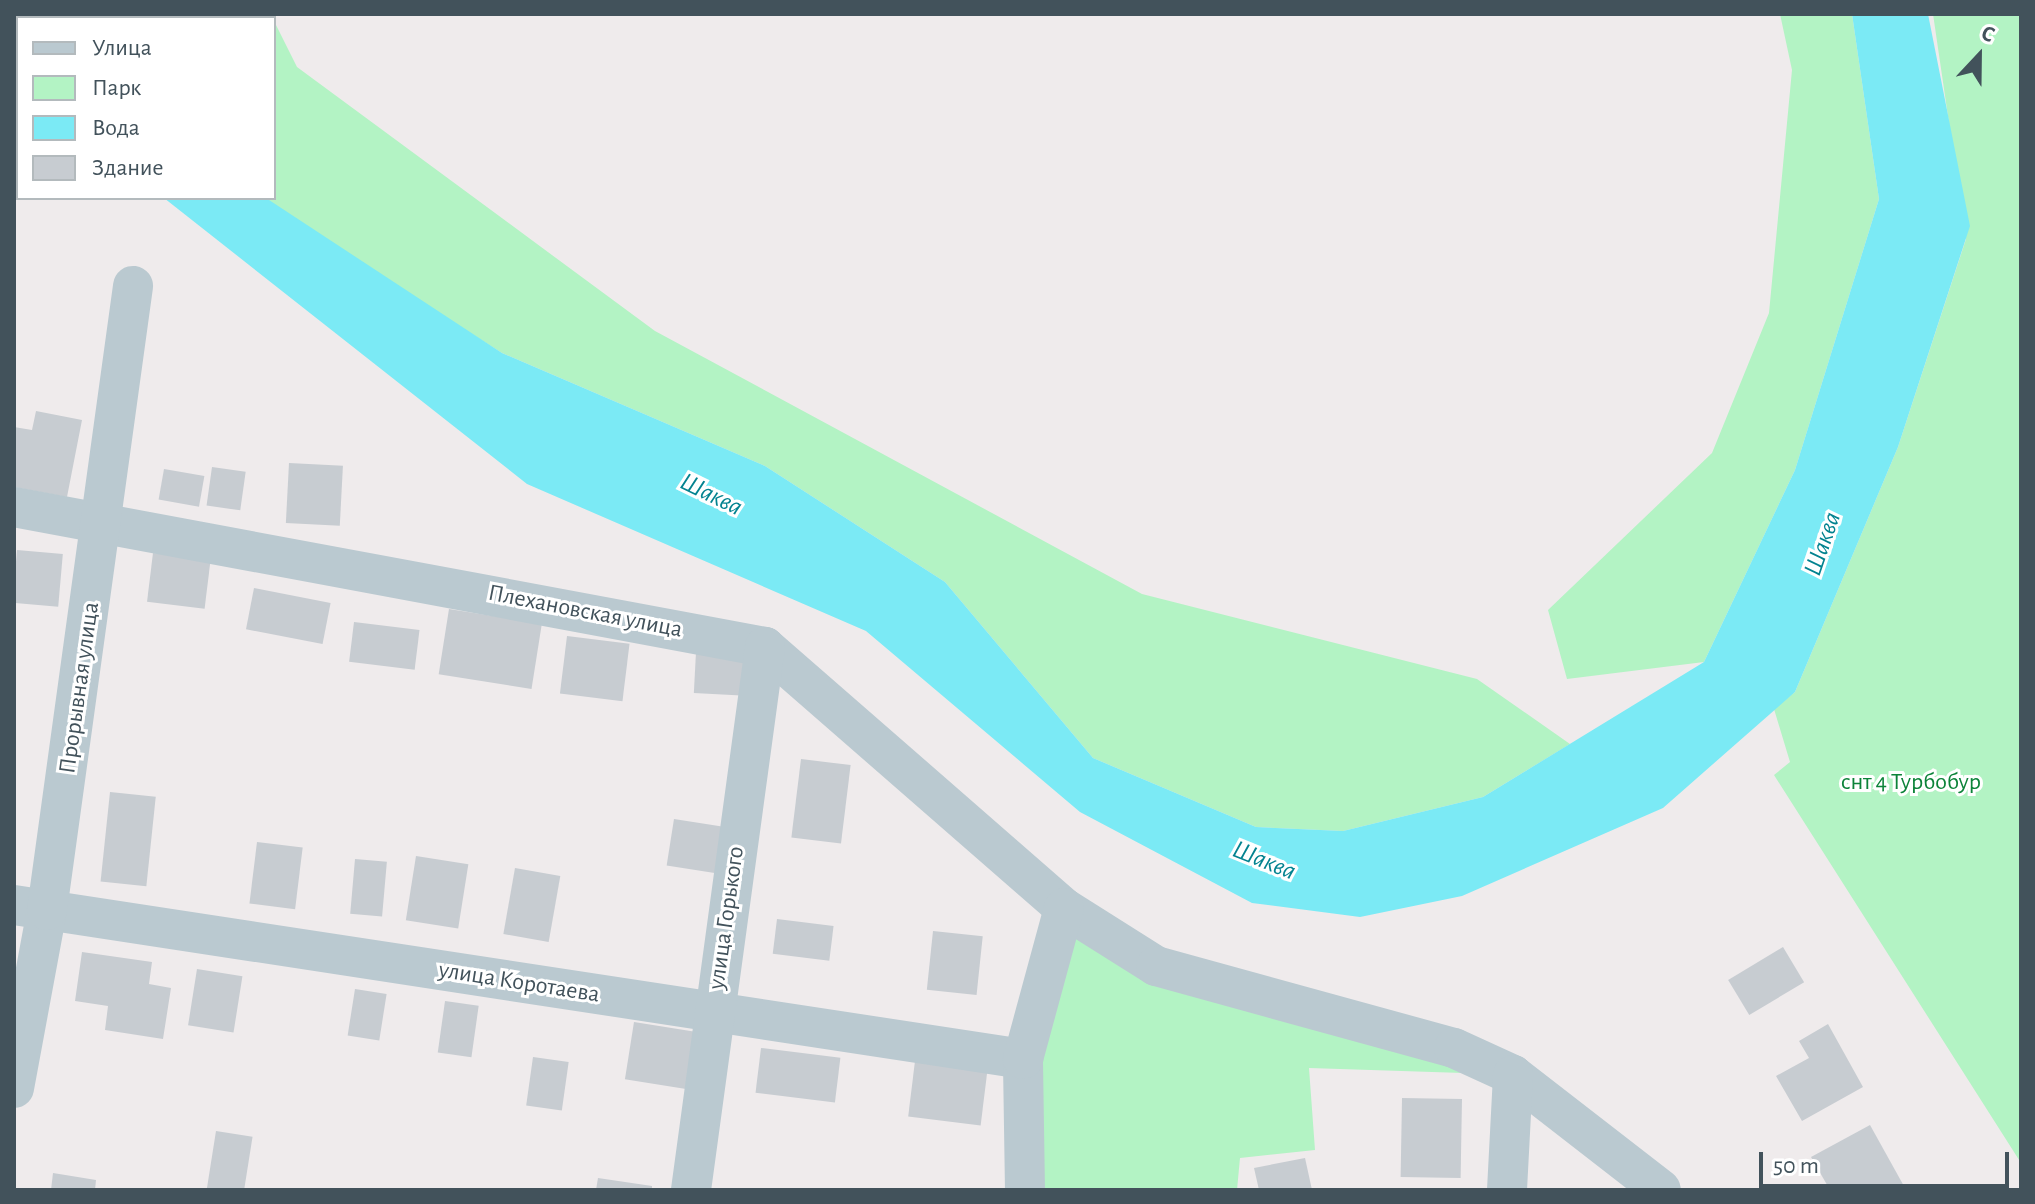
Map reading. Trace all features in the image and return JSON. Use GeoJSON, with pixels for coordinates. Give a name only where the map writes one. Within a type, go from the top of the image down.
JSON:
{"type":"FeatureCollection","features":[{"type":"Feature","properties":{"kind":"street","name":"Прорывная улица"},"geometry":{"type":"LineString","coordinates":[[14,1088],[31,908],[105,519],[133,286]]}},
{"type":"Feature","properties":{"kind":"street","name":"Плехановская улица"},"geometry":{"type":"LineString","coordinates":[[14,507],[105,519],[765,647]]}},
{"type":"Feature","properties":{"kind":"street"},"geometry":{"type":"LineString","coordinates":[[765,647],[1064,908],[1156,966],[1454,1048],[1513,1075],[1661,1190]]}},
{"type":"Feature","properties":{"kind":"street","name":"улица Горького"},"geometry":{"type":"LineString","coordinates":[[691,1190],[765,647]]}},
{"type":"Feature","properties":{"kind":"street","name":"улица Коротаева"},"geometry":{"type":"LineString","coordinates":[[31,908],[1023,1059]]}},
{"type":"Feature","properties":{"kind":"street"},"geometry":{"type":"LineString","coordinates":[[1025,1190],[1023,1059],[1064,908]]}},
{"type":"Feature","properties":{"kind":"street"},"geometry":{"type":"LineString","coordinates":[[1507,1190],[1513,1075]]}},
{"type":"Feature","properties":{"kind":"green space"},"geometry":{"type":"Polygon","coordinates":[[[1780,14],[1852,14],[1879,199],[1795,470],[1704,662],[1567,679],[1548,610],[1712,453],[1769,313],[1792,70],[1780,14]]]}},
{"type":"Feature","properties":{"kind":"green space","name":"снт 4 Турбобур"},"geometry":{"type":"Polygon","coordinates":[[[1933,14],[2021,14],[2021,1163],[1774,775],[1790,762],[1774,709],[1795,692],[1898,447],[1966,239],[1933,14]]]}},
{"type":"Feature","properties":{"kind":"green space"},"geometry":{"type":"Polygon","coordinates":[[[276,25],[297,67],[655,331],[1142,594],[1477,679],[1570,744],[1483,797],[1343,831],[1256,827],[1093,758],[945,582],[765,466],[502,353],[282,214],[268,200],[276,200],[276,25]]]}},
{"type":"Feature","properties":{"kind":"green space"},"geometry":{"type":"Polygon","coordinates":[[[1068,923],[1494,1074],[1309,1068],[1315,1150],[1240,1158],[1237,1190],[1041,1190],[1038,1062],[1068,923]]]}},
{"type":"Feature","properties":{"kind":"water","name":"Шаква"},"geometry":{"type":"Polygon","coordinates":[[[1852,14],[1928,14],[1970,226],[1898,447],[1795,692],[1663,808],[1462,896],[1360,917],[1252,903],[1080,812],[866,631],[527,484],[167,200],[269,200],[502,353],[765,466],[945,582],[1093,758],[1256,827],[1343,831],[1483,797],[1704,662],[1795,470],[1879,199],[1852,14]]]}},
{"type":"Feature","properties":{"kind":"building"},"geometry":{"type":"Polygon","coordinates":[[[36,411],[82,420],[67,497],[14,487],[14,427],[32,430],[36,411]]]}},
{"type":"Feature","properties":{"kind":"building"},"geometry":{"type":"Polygon","coordinates":[[[289,463],[343,466],[340,526],[286,523],[289,463]]]}},
{"type":"Feature","properties":{"kind":"building"},"geometry":{"type":"Polygon","coordinates":[[[212,467],[246,472],[240,510],[207,506],[212,467]]]}},
{"type":"Feature","properties":{"kind":"building"},"geometry":{"type":"Polygon","coordinates":[[[164,469],[204,476],[199,507],[159,500],[164,469]]]}},
{"type":"Feature","properties":{"kind":"building"},"geometry":{"type":"Polygon","coordinates":[[[17,550],[63,554],[58,607],[14,603],[17,550]]]}},
{"type":"Feature","properties":{"kind":"building"},"geometry":{"type":"Polygon","coordinates":[[[153,553],[211,560],[205,609],[147,602],[153,553]]]}},
{"type":"Feature","properties":{"kind":"building"},"geometry":{"type":"Polygon","coordinates":[[[254,588],[331,603],[323,644],[246,629],[254,588]]]}},
{"type":"Feature","properties":{"kind":"building"},"geometry":{"type":"Polygon","coordinates":[[[449,609],[542,624],[532,689],[439,674],[449,609]]]}},
{"type":"Feature","properties":{"kind":"building"},"geometry":{"type":"Polygon","coordinates":[[[354,622],[420,630],[415,670],[349,662],[354,622]]]}},
{"type":"Feature","properties":{"kind":"building"},"geometry":{"type":"Polygon","coordinates":[[[567,636],[630,644],[622,701],[560,694],[567,636]]]}},
{"type":"Feature","properties":{"kind":"building"},"geometry":{"type":"Polygon","coordinates":[[[696,652],[748,655],[746,696],[694,693],[696,652]]]}},
{"type":"Feature","properties":{"kind":"building"},"geometry":{"type":"Polygon","coordinates":[[[801,759],[851,765],[841,844],[791,837],[801,759]]]}},
{"type":"Feature","properties":{"kind":"building"},"geometry":{"type":"Polygon","coordinates":[[[110,792],[156,797],[146,886],[101,882],[110,792]]]}},
{"type":"Feature","properties":{"kind":"building"},"geometry":{"type":"Polygon","coordinates":[[[674,819],[728,828],[721,874],[667,865],[674,819]]]}},
{"type":"Feature","properties":{"kind":"building"},"geometry":{"type":"Polygon","coordinates":[[[257,842],[303,848],[295,909],[249,904],[257,842]]]}},
{"type":"Feature","properties":{"kind":"building"},"geometry":{"type":"Polygon","coordinates":[[[416,856],[468,864],[458,928],[406,920],[416,856]]]}},
{"type":"Feature","properties":{"kind":"building"},"geometry":{"type":"Polygon","coordinates":[[[355,859],[387,862],[382,917],[350,914],[355,859]]]}},
{"type":"Feature","properties":{"kind":"building"},"geometry":{"type":"Polygon","coordinates":[[[515,868],[560,876],[549,942],[503,934],[515,868]]]}},
{"type":"Feature","properties":{"kind":"building"},"geometry":{"type":"Polygon","coordinates":[[[777,919],[834,926],[829,961],[773,954],[777,919]]]}},
{"type":"Feature","properties":{"kind":"building"},"geometry":{"type":"Polygon","coordinates":[[[933,931],[983,936],[977,995],[927,990],[933,931]]]}},
{"type":"Feature","properties":{"kind":"building"},"geometry":{"type":"Polygon","coordinates":[[[1783,947],[1804,982],[1749,1015],[1728,980],[1783,947]]]}},
{"type":"Feature","properties":{"kind":"building"},"geometry":{"type":"Polygon","coordinates":[[[82,952],[152,962],[149,984],[171,988],[163,1039],[105,1030],[108,1006],[75,1001],[82,952]]]}},
{"type":"Feature","properties":{"kind":"building"},"geometry":{"type":"Polygon","coordinates":[[[197,969],[242,976],[234,1032],[188,1025],[197,969]]]}},
{"type":"Feature","properties":{"kind":"building"},"geometry":{"type":"Polygon","coordinates":[[[355,989],[387,994],[379,1040],[348,1035],[355,989]]]}},
{"type":"Feature","properties":{"kind":"building"},"geometry":{"type":"Polygon","coordinates":[[[445,1001],[479,1006],[471,1057],[438,1052],[445,1001]]]}},
{"type":"Feature","properties":{"kind":"building"},"geometry":{"type":"Polygon","coordinates":[[[634,1022],[698,1032],[689,1089],[625,1079],[634,1022]]]}},
{"type":"Feature","properties":{"kind":"building"},"geometry":{"type":"Polygon","coordinates":[[[1828,1024],[1863,1087],[1802,1121],[1776,1076],[1809,1058],[1799,1041],[1828,1024]]]}},
{"type":"Feature","properties":{"kind":"building"},"geometry":{"type":"Polygon","coordinates":[[[761,1048],[840,1058],[835,1102],[756,1093],[761,1048]]]}},
{"type":"Feature","properties":{"kind":"building"},"geometry":{"type":"Polygon","coordinates":[[[533,1057],[569,1062],[562,1111],[526,1106],[533,1057]]]}},
{"type":"Feature","properties":{"kind":"building"},"geometry":{"type":"Polygon","coordinates":[[[915,1061],[987,1070],[981,1125],[908,1117],[915,1061]]]}},
{"type":"Feature","properties":{"kind":"building"},"geometry":{"type":"Polygon","coordinates":[[[1402,1098],[1462,1099],[1461,1178],[1401,1177],[1402,1098]]]}},
{"type":"Feature","properties":{"kind":"building"},"geometry":{"type":"Polygon","coordinates":[[[1870,1125],[1905,1188],[1830,1190],[1811,1157],[1870,1125]]]}},
{"type":"Feature","properties":{"kind":"building"},"geometry":{"type":"Polygon","coordinates":[[[216,1131],[253,1137],[244,1190],[207,1190],[216,1131]]]}},
{"type":"Feature","properties":{"kind":"building"},"geometry":{"type":"Polygon","coordinates":[[[1305,1158],[1312,1190],[1259,1190],[1254,1168],[1305,1158]]]}},
{"type":"Feature","properties":{"kind":"building"},"geometry":{"type":"Polygon","coordinates":[[[53,1173],[96,1180],[95,1190],[51,1190],[53,1173]]]}},
{"type":"Feature","properties":{"kind":"building"},"geometry":{"type":"Polygon","coordinates":[[[598,1178],[652,1186],[652,1190],[596,1190],[598,1178]]]}}]}
